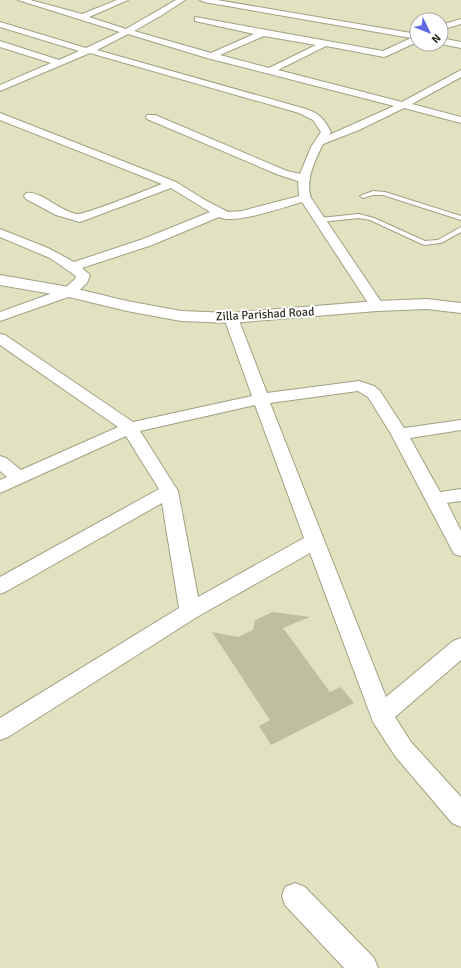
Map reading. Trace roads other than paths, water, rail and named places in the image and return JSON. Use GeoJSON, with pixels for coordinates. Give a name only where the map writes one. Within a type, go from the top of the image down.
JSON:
{"type":"FeatureCollection","features":[{"type":"Feature","properties":{"kind":"main road","name":"Zilla Parishad Road"},"geometry":{"type":"LineString","coordinates":[[0,280],[69,292],[127,306],[182,316],[231,318],[377,306],[427,304],[461,308]]}},
{"type":"Feature","properties":{"kind":"street"},"geometry":{"type":"LineString","coordinates":[[22,0],[82,17],[127,33],[210,56],[461,120]]}},
{"type":"Feature","properties":{"kind":"street"},"geometry":{"type":"LineString","coordinates":[[40,6],[55,0]]}},
{"type":"Feature","properties":{"kind":"street"},"geometry":{"type":"LineString","coordinates":[[82,17],[124,0]]}},
{"type":"Feature","properties":{"kind":"street"},"geometry":{"type":"LineString","coordinates":[[0,88],[127,33],[181,0]]}},
{"type":"Feature","properties":{"kind":"street"},"geometry":{"type":"LineString","coordinates":[[204,0],[409,37]]}},
{"type":"Feature","properties":{"kind":"street"},"geometry":{"type":"LineString","coordinates":[[198,19],[263,33],[384,54],[409,42]]}},
{"type":"Feature","properties":{"kind":"street"},"geometry":{"type":"LineString","coordinates":[[449,25],[461,21]]}},
{"type":"Feature","properties":{"kind":"street"},"geometry":{"type":"LineString","coordinates":[[0,24],[304,115],[313,119],[317,124],[320,138],[304,179],[303,191],[320,220],[377,306]]}},
{"type":"Feature","properties":{"kind":"street"},"geometry":{"type":"LineString","coordinates":[[210,56],[263,33]]}},
{"type":"Feature","properties":{"kind":"street"},"geometry":{"type":"LineString","coordinates":[[449,43],[461,45]]}},
{"type":"Feature","properties":{"kind":"street"},"geometry":{"type":"LineString","coordinates":[[0,44],[60,63]]}},
{"type":"Feature","properties":{"kind":"street"},"geometry":{"type":"LineString","coordinates":[[269,71],[324,44]]}},
{"type":"Feature","properties":{"kind":"street"},"geometry":{"type":"LineString","coordinates":[[320,138],[347,133],[405,105],[461,73]]}},
{"type":"Feature","properties":{"kind":"street"},"geometry":{"type":"LineString","coordinates":[[0,80],[10,84]]}},
{"type":"Feature","properties":{"kind":"street"},"geometry":{"type":"LineString","coordinates":[[0,116],[172,184],[226,216],[242,215],[306,198]]}},
{"type":"Feature","properties":{"kind":"street"},"geometry":{"type":"LineString","coordinates":[[151,117],[283,173],[304,179]]}},
{"type":"Feature","properties":{"kind":"street"},"geometry":{"type":"LineString","coordinates":[[30,196],[72,217],[80,218],[172,184]]}},
{"type":"Feature","properties":{"kind":"street"},"geometry":{"type":"LineString","coordinates":[[74,266],[161,237],[218,212]]}},
{"type":"Feature","properties":{"kind":"street"},"geometry":{"type":"LineString","coordinates":[[0,233],[35,246],[74,266],[83,275],[82,280],[69,292],[0,317]]}},
{"type":"Feature","properties":{"kind":"street"},"geometry":{"type":"LineString","coordinates":[[231,318],[381,715],[403,749],[461,816]]}},
{"type":"Feature","properties":{"kind":"street"},"geometry":{"type":"LineString","coordinates":[[0,338],[130,428],[169,491],[190,611]]}},
{"type":"Feature","properties":{"kind":"street"},"geometry":{"type":"LineString","coordinates":[[0,488],[130,428],[261,398],[359,386],[368,389],[374,394],[399,434],[461,549]]}},
{"type":"Feature","properties":{"kind":"street"},"geometry":{"type":"LineString","coordinates":[[399,434],[461,425]]}},
{"type":"Feature","properties":{"kind":"street"},"geometry":{"type":"LineString","coordinates":[[0,462],[19,478]]}},
{"type":"Feature","properties":{"kind":"street"},"geometry":{"type":"LineString","coordinates":[[0,586],[169,491]]}},
{"type":"Feature","properties":{"kind":"street"},"geometry":{"type":"LineString","coordinates":[[435,499],[461,495]]}},
{"type":"Feature","properties":{"kind":"street"},"geometry":{"type":"LineString","coordinates":[[0,730],[190,611],[315,541]]}},
{"type":"Feature","properties":{"kind":"street"},"geometry":{"type":"LineString","coordinates":[[381,715],[461,647]]}},
{"type":"Feature","properties":{"kind":"street"},"geometry":{"type":"LineString","coordinates":[[295,896],[364,968]]}},
{"type":"Feature","properties":{"kind":"lane"},"geometry":{"type":"LineString","coordinates":[[364,196],[373,193],[383,193],[461,218]]}},
{"type":"Feature","properties":{"kind":"lane"},"geometry":{"type":"LineString","coordinates":[[320,220],[359,216],[372,219],[424,243],[439,242],[461,229]]}}]}
